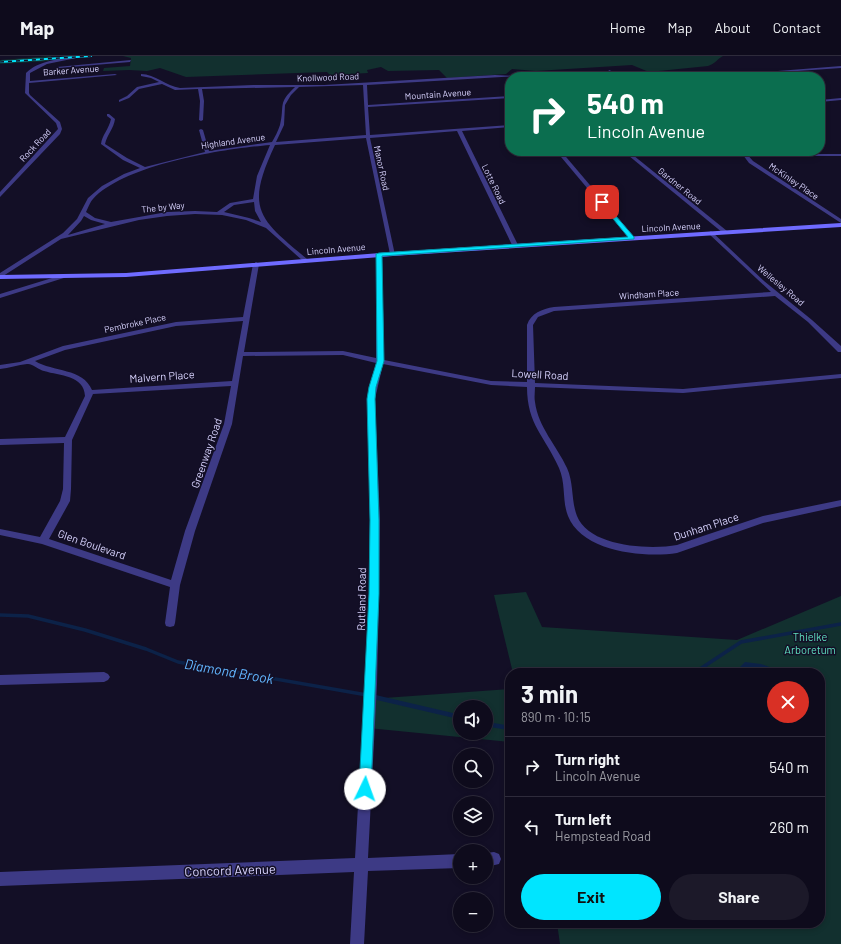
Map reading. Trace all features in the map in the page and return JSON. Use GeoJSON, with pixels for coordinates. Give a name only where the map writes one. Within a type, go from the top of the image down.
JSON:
{"type":"FeatureCollection","features":[{"type":"Feature","properties":{"kind":"main road","name":"Lincoln Avenue"},"geometry":{"type":"LineString","coordinates":[[0,277],[126,275],[379,254],[841,225]]}},
{"type":"Feature","properties":{"kind":"street"},"geometry":{"type":"LineString","coordinates":[[27,82],[28,73],[35,68],[84,56]]}},
{"type":"Feature","properties":{"kind":"street"},"geometry":{"type":"LineString","coordinates":[[35,68],[130,61]]}},
{"type":"Feature","properties":{"kind":"street"},"geometry":{"type":"LineString","coordinates":[[778,72],[841,67]]}},
{"type":"Feature","properties":{"kind":"street"},"geometry":{"type":"LineString","coordinates":[[609,70],[613,72]]}},
{"type":"Feature","properties":{"kind":"street","name":"Barker Avenue"},"geometry":{"type":"LineString","coordinates":[[27,82],[115,75]]}},
{"type":"Feature","properties":{"kind":"street","name":"Knollwood Road"},"geometry":{"type":"LineString","coordinates":[[142,75],[150,76],[161,83],[176,89],[253,86],[297,87],[505,76]]}},
{"type":"Feature","properties":{"kind":"street"},"geometry":{"type":"LineString","coordinates":[[89,83],[90,77]]}},
{"type":"Feature","properties":{"kind":"street","name":"Rock Road"},"geometry":{"type":"LineString","coordinates":[[0,195],[58,133],[60,129],[58,123],[30,99],[27,93],[27,82]]}},
{"type":"Feature","properties":{"kind":"street"},"geometry":{"type":"LineString","coordinates":[[120,101],[128,98],[136,89],[161,83]]}},
{"type":"Feature","properties":{"kind":"street","name":"Manor Road"},"geometry":{"type":"LineString","coordinates":[[365,84],[368,136],[393,254]]}},
{"type":"Feature","properties":{"kind":"street"},"geometry":{"type":"LineString","coordinates":[[297,87],[283,101],[282,124],[259,178],[256,200],[259,215],[270,228],[305,260]]}},
{"type":"Feature","properties":{"kind":"street"},"geometry":{"type":"LineString","coordinates":[[200,88],[202,101],[201,120]]}},
{"type":"Feature","properties":{"kind":"street","name":"Mountain Avenue"},"geometry":{"type":"LineString","coordinates":[[366,106],[505,97]]}},
{"type":"Feature","properties":{"kind":"street"},"geometry":{"type":"LineString","coordinates":[[825,101],[841,99]]}},
{"type":"Feature","properties":{"kind":"street"},"geometry":{"type":"LineString","coordinates":[[108,115],[113,119],[113,123],[103,140],[103,144],[125,159],[145,169]]}},
{"type":"Feature","properties":{"kind":"street","name":"Highland Avenue"},"geometry":{"type":"LineString","coordinates":[[0,277],[58,240],[73,227],[83,213],[90,199],[104,187],[126,175],[145,169],[207,152],[273,143],[505,126]]}},
{"type":"Feature","properties":{"kind":"street"},"geometry":{"type":"LineString","coordinates":[[201,130],[207,152]]}},
{"type":"Feature","properties":{"kind":"street","name":"Lotte Road"},"geometry":{"type":"LineString","coordinates":[[459,130],[515,245]]}},
{"type":"Feature","properties":{"kind":"street"},"geometry":{"type":"LineString","coordinates":[[825,155],[839,155]]}},
{"type":"Feature","properties":{"kind":"street"},"geometry":{"type":"LineString","coordinates":[[562,156],[632,238]]}},
{"type":"Feature","properties":{"kind":"street","name":"Gardner Road"},"geometry":{"type":"LineString","coordinates":[[631,156],[725,232]]}},
{"type":"Feature","properties":{"kind":"street","name":"McKinley Place"},"geometry":{"type":"LineString","coordinates":[[746,156],[751,162],[841,221]]}},
{"type":"Feature","properties":{"kind":"street"},"geometry":{"type":"LineString","coordinates":[[219,213],[232,204],[256,200]]}},
{"type":"Feature","properties":{"kind":"street"},"geometry":{"type":"LineString","coordinates":[[83,213],[93,219],[110,224]]}},
{"type":"Feature","properties":{"kind":"street","name":"The by Way"},"geometry":{"type":"LineString","coordinates":[[58,240],[110,224],[169,215],[219,213],[245,217],[270,228]]}},
{"type":"Feature","properties":{"kind":"street","name":"Wellesley Road"},"geometry":{"type":"LineString","coordinates":[[711,233],[776,294],[810,321],[841,350]]}},
{"type":"Feature","properties":{"kind":"street","name":"Rutland Road"},"geometry":{"type":"LineString","coordinates":[[357,944],[374,594],[371,399],[372,387],[380,361],[379,254]]}},
{"type":"Feature","properties":{"kind":"street","name":"Greenway Road"},"geometry":{"type":"LineString","coordinates":[[170,623],[175,585],[190,530],[228,424],[256,264]]}},
{"type":"Feature","properties":{"kind":"street"},"geometry":{"type":"LineString","coordinates":[[0,296],[65,276]]}},
{"type":"Feature","properties":{"kind":"street","name":"Windham Place"},"geometry":{"type":"LineString","coordinates":[[530,385],[530,325],[535,316],[545,311],[554,309],[776,294]]}},
{"type":"Feature","properties":{"kind":"street","name":"Pembroke Place"},"geometry":{"type":"LineString","coordinates":[[0,367],[30,361],[63,348],[176,324],[246,319]]}},
{"type":"Feature","properties":{"kind":"street","name":"Lowell Road"},"geometry":{"type":"LineString","coordinates":[[240,354],[343,353],[491,383],[683,391],[841,376]]}},
{"type":"Feature","properties":{"kind":"street"},"geometry":{"type":"LineString","coordinates":[[30,361],[46,369],[79,379],[88,387],[90,392],[68,440],[67,489],[64,501],[43,541]]}},
{"type":"Feature","properties":{"kind":"street","name":"Malvern Place"},"geometry":{"type":"LineString","coordinates":[[90,392],[235,382]]}},
{"type":"Feature","properties":{"kind":"street","name":"Dunham Place"},"geometry":{"type":"LineString","coordinates":[[530,385],[533,416],[567,476],[570,489],[570,508],[574,522],[580,529],[598,540],[609,544],[639,550],[663,551],[678,548],[713,535],[773,517],[841,503]]}},
{"type":"Feature","properties":{"kind":"street"},"geometry":{"type":"LineString","coordinates":[[0,442],[68,440]]}},
{"type":"Feature","properties":{"kind":"street","name":"Glen Boulevard"},"geometry":{"type":"LineString","coordinates":[[0,532],[43,541],[175,585]]}},
{"type":"Feature","properties":{"kind":"street"},"geometry":{"type":"LineString","coordinates":[[0,680],[104,677]]}},
{"type":"Feature","properties":{"kind":"street","name":"Concord Avenue"},"geometry":{"type":"LineString","coordinates":[[0,879],[453,861]]}},
{"type":"Feature","properties":{"kind":"green space"},"geometry":{"type":"Polygon","coordinates":[[[51,56],[49,61],[0,64],[0,60],[51,56]]]}},
{"type":"Feature","properties":{"kind":"green space"},"geometry":{"type":"Polygon","coordinates":[[[123,56],[723,56],[708,66],[649,72],[632,65],[536,71],[512,69],[508,72],[505,72],[505,74],[447,78],[439,70],[388,71],[381,67],[367,70],[368,73],[330,75],[327,72],[186,77],[160,68],[147,71],[103,71],[104,68],[130,66],[131,58],[123,56]]]}},
{"type":"Feature","properties":{"kind":"green space","name":"Thielke Arboretum"},"geometry":{"type":"Polygon","coordinates":[[[526,592],[542,627],[737,640],[841,596],[841,944],[560,944],[558,928],[825,928],[825,668],[512,668],[494,595],[526,592]]]}},
{"type":"Feature","properties":{"kind":"green space"},"geometry":{"type":"Polygon","coordinates":[[[505,689],[505,742],[490,740],[493,740],[493,700],[453,700],[453,736],[368,728],[370,699],[505,689]]]}},
{"type":"Feature","properties":{"kind":"water"},"geometry":{"type":"Polygon","coordinates":[[[745,662],[761,664],[772,668],[739,668],[745,662]]]}},
{"type":"Feature","properties":{"kind":"waterway","name":"Diamond Brook"},"geometry":{"type":"LineString","coordinates":[[0,615],[28,616],[85,630],[146,649],[178,662],[367,695]]}},
{"type":"Feature","properties":{"kind":"waterway","name":"Diamond Brook"},"geometry":{"type":"LineString","coordinates":[[702,668],[741,642],[841,624]]}},
{"type":"Feature","properties":{"kind":"waterway","name":"Diamond Brook"},"geometry":{"type":"LineString","coordinates":[[372,696],[379,698]]}},
{"type":"Feature","properties":{"kind":"waterway","name":"Diamond Brook"},"geometry":{"type":"LineString","coordinates":[[374,697],[453,715]]}},
{"type":"Feature","properties":{"kind":"waterway","name":"Diamond Brook"},"geometry":{"type":"LineString","coordinates":[[493,725],[505,727]]}},
{"type":"Feature","properties":{"kind":"railway"},"geometry":{"type":"LineString","coordinates":[[0,62],[91,56]]}},
{"type":"Feature","properties":{"kind":"route"},"geometry":{"type":"LineString","coordinates":[[365,789],[374,594],[374,459],[371,399],[372,387],[380,361],[379,254],[632,238],[602,202]]}}]}
